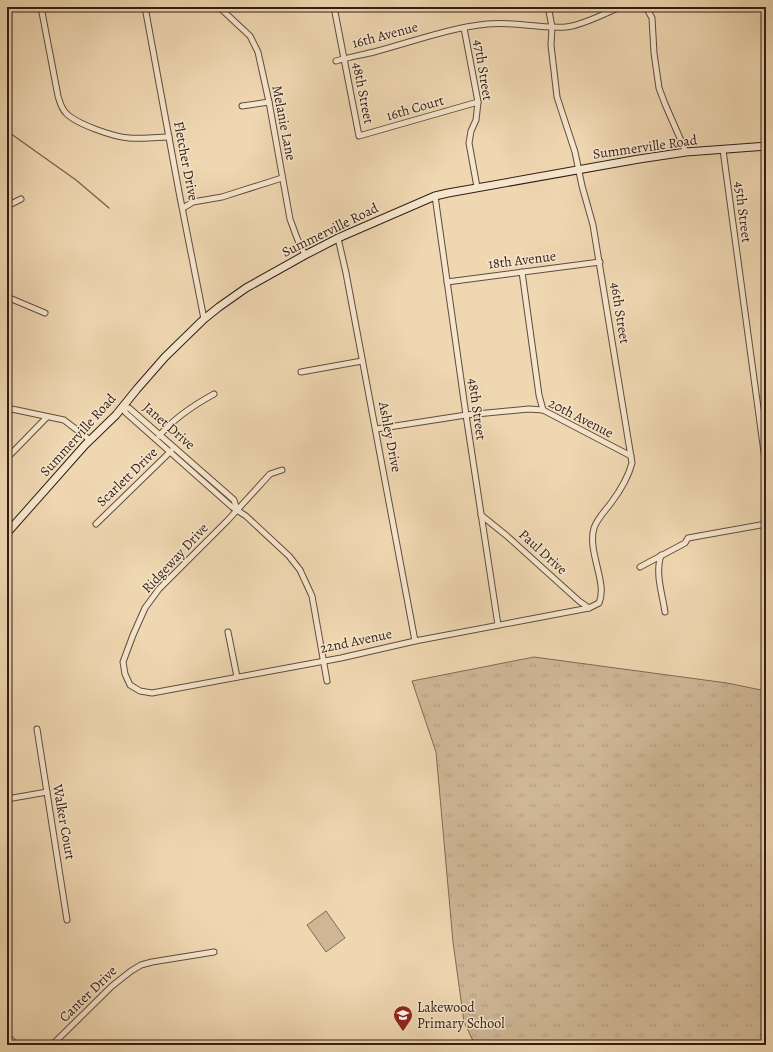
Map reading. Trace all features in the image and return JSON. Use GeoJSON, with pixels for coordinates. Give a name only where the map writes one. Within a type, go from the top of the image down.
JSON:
{"type":"FeatureCollection","features":[{"type":"Feature","properties":{"kind":"main road","name":"Summerville Road"},"geometry":{"type":"LineString","coordinates":[[7,533],[90,440],[116,415],[165,357],[204,319],[246,288],[338,238],[435,196],[477,187],[686,152],[766,146]]}},
{"type":"Feature","properties":{"kind":"street"},"geometry":{"type":"LineString","coordinates":[[41,7],[58,96],[61,107],[67,114],[90,127],[118,137],[169,137]]}},
{"type":"Feature","properties":{"kind":"street","name":"Fletcher Drive"},"geometry":{"type":"LineString","coordinates":[[145,7],[204,319]]}},
{"type":"Feature","properties":{"kind":"street","name":"Melanie Lane"},"geometry":{"type":"LineString","coordinates":[[219,7],[246,31],[254,41],[258,52],[269,102],[290,219],[305,255]]}},
{"type":"Feature","properties":{"kind":"street","name":"48th Street"},"geometry":{"type":"LineString","coordinates":[[334,7],[359,136]]}},
{"type":"Feature","properties":{"kind":"street","name":"46th Street"},"geometry":{"type":"LineString","coordinates":[[547,7],[552,27],[551,45],[557,96],[574,152],[593,225],[632,463],[629,475],[620,490],[599,518],[594,528],[592,539],[594,556],[602,590],[602,598],[599,603],[589,608]]}},
{"type":"Feature","properties":{"kind":"street","name":"16th Avenue"},"geometry":{"type":"LineString","coordinates":[[336,61],[374,52],[441,32],[464,28],[504,23],[568,27],[620,7]]}},
{"type":"Feature","properties":{"kind":"street"},"geometry":{"type":"LineString","coordinates":[[646,7],[652,18],[654,53],[659,88],[664,104],[686,152]]}},
{"type":"Feature","properties":{"kind":"street","name":"47th Street"},"geometry":{"type":"LineString","coordinates":[[464,28],[478,102],[476,120],[471,131],[470,143],[477,187]]}},
{"type":"Feature","properties":{"kind":"street"},"geometry":{"type":"LineString","coordinates":[[242,106],[269,102]]}},
{"type":"Feature","properties":{"kind":"street","name":"16th Court"},"geometry":{"type":"LineString","coordinates":[[359,136],[478,102]]}},
{"type":"Feature","properties":{"kind":"street","name":"45th Street"},"geometry":{"type":"LineString","coordinates":[[723,150],[766,467]]}},
{"type":"Feature","properties":{"kind":"street"},"geometry":{"type":"LineString","coordinates":[[183,208],[193,202],[222,197],[282,178]]}},
{"type":"Feature","properties":{"kind":"street","name":"48th Street"},"geometry":{"type":"LineString","coordinates":[[435,196],[480,515],[487,548],[498,625]]}},
{"type":"Feature","properties":{"kind":"street"},"geometry":{"type":"LineString","coordinates":[[7,206],[21,198]]}},
{"type":"Feature","properties":{"kind":"street","name":"Ashley Drive"},"geometry":{"type":"LineString","coordinates":[[338,238],[376,429],[415,641]]}},
{"type":"Feature","properties":{"kind":"street","name":"18th Avenue"},"geometry":{"type":"LineString","coordinates":[[447,282],[600,262]]}},
{"type":"Feature","properties":{"kind":"street"},"geometry":{"type":"LineString","coordinates":[[522,272],[539,395],[543,410]]}},
{"type":"Feature","properties":{"kind":"street"},"geometry":{"type":"LineString","coordinates":[[7,297],[45,313]]}},
{"type":"Feature","properties":{"kind":"street"},"geometry":{"type":"LineString","coordinates":[[301,372],[362,361]]}},
{"type":"Feature","properties":{"kind":"street"},"geometry":{"type":"LineString","coordinates":[[156,440],[166,427],[189,408],[214,394]]}},
{"type":"Feature","properties":{"kind":"street","name":"Janet Drive"},"geometry":{"type":"LineString","coordinates":[[122,407],[129,408],[234,500],[237,510]]}},
{"type":"Feature","properties":{"kind":"street","name":"Janet Drive"},"geometry":{"type":"LineString","coordinates":[[122,407],[126,413],[156,440],[277,543],[300,570],[312,596],[327,681]]}},
{"type":"Feature","properties":{"kind":"street"},"geometry":{"type":"LineString","coordinates":[[7,408],[64,420],[90,440]]}},
{"type":"Feature","properties":{"kind":"street","name":"20th Avenue"},"geometry":{"type":"LineString","coordinates":[[376,429],[466,415],[518,410],[543,410],[631,456]]}},
{"type":"Feature","properties":{"kind":"street"},"geometry":{"type":"LineString","coordinates":[[7,458],[47,417]]}},
{"type":"Feature","properties":{"kind":"street","name":"Scarlett Drive"},"geometry":{"type":"LineString","coordinates":[[96,524],[175,448]]}},
{"type":"Feature","properties":{"kind":"street","name":"Ridgeway Drive"},"geometry":{"type":"LineString","coordinates":[[130,685],[124,674],[123,662],[133,635],[151,598],[270,474],[282,470]]}},
{"type":"Feature","properties":{"kind":"street","name":"Paul Drive"},"geometry":{"type":"LineString","coordinates":[[480,515],[507,536],[579,601],[589,608]]}},
{"type":"Feature","properties":{"kind":"street"},"geometry":{"type":"LineString","coordinates":[[640,567],[685,543],[688,538],[766,524]]}},
{"type":"Feature","properties":{"kind":"street"},"geometry":{"type":"LineString","coordinates":[[662,555],[658,565],[665,612]]}},
{"type":"Feature","properties":{"kind":"street","name":"22nd Avenue"},"geometry":{"type":"LineString","coordinates":[[130,685],[140,691],[152,693],[324,661],[415,641],[589,608]]}},
{"type":"Feature","properties":{"kind":"street"},"geometry":{"type":"LineString","coordinates":[[228,632],[236,677]]}},
{"type":"Feature","properties":{"kind":"street","name":"Walker Court"},"geometry":{"type":"LineString","coordinates":[[37,729],[67,920]]}},
{"type":"Feature","properties":{"kind":"street"},"geometry":{"type":"LineString","coordinates":[[7,799],[47,792]]}},
{"type":"Feature","properties":{"kind":"street","name":"Canter Drive"},"geometry":{"type":"LineString","coordinates":[[52,1045],[112,986],[141,965],[214,952]]}},
{"type":"Feature","properties":{"kind":"street"},"geometry":{"type":"LineString","coordinates":[[7,1035],[16,1045]]}},
{"type":"Feature","properties":{"kind":"green space"},"geometry":{"type":"Polygon","coordinates":[[[534,657],[727,683],[766,691],[766,1045],[475,1045],[464,1022],[453,942],[436,752],[412,681],[534,657]]]}},
{"type":"Feature","properties":{"kind":"green space"},"geometry":{"type":"Polygon","coordinates":[[[326,911],[345,938],[326,952],[307,925],[326,911]]]}},
{"type":"Feature","properties":{"kind":"waterway"},"geometry":{"type":"LineString","coordinates":[[7,131],[76,180],[109,208]]}},
{"type":"Feature","properties":{"kind":"place","name":"Lakewood Primary School"},"geometry":{"type":"Point","coordinates":[403,1032]}}]}
